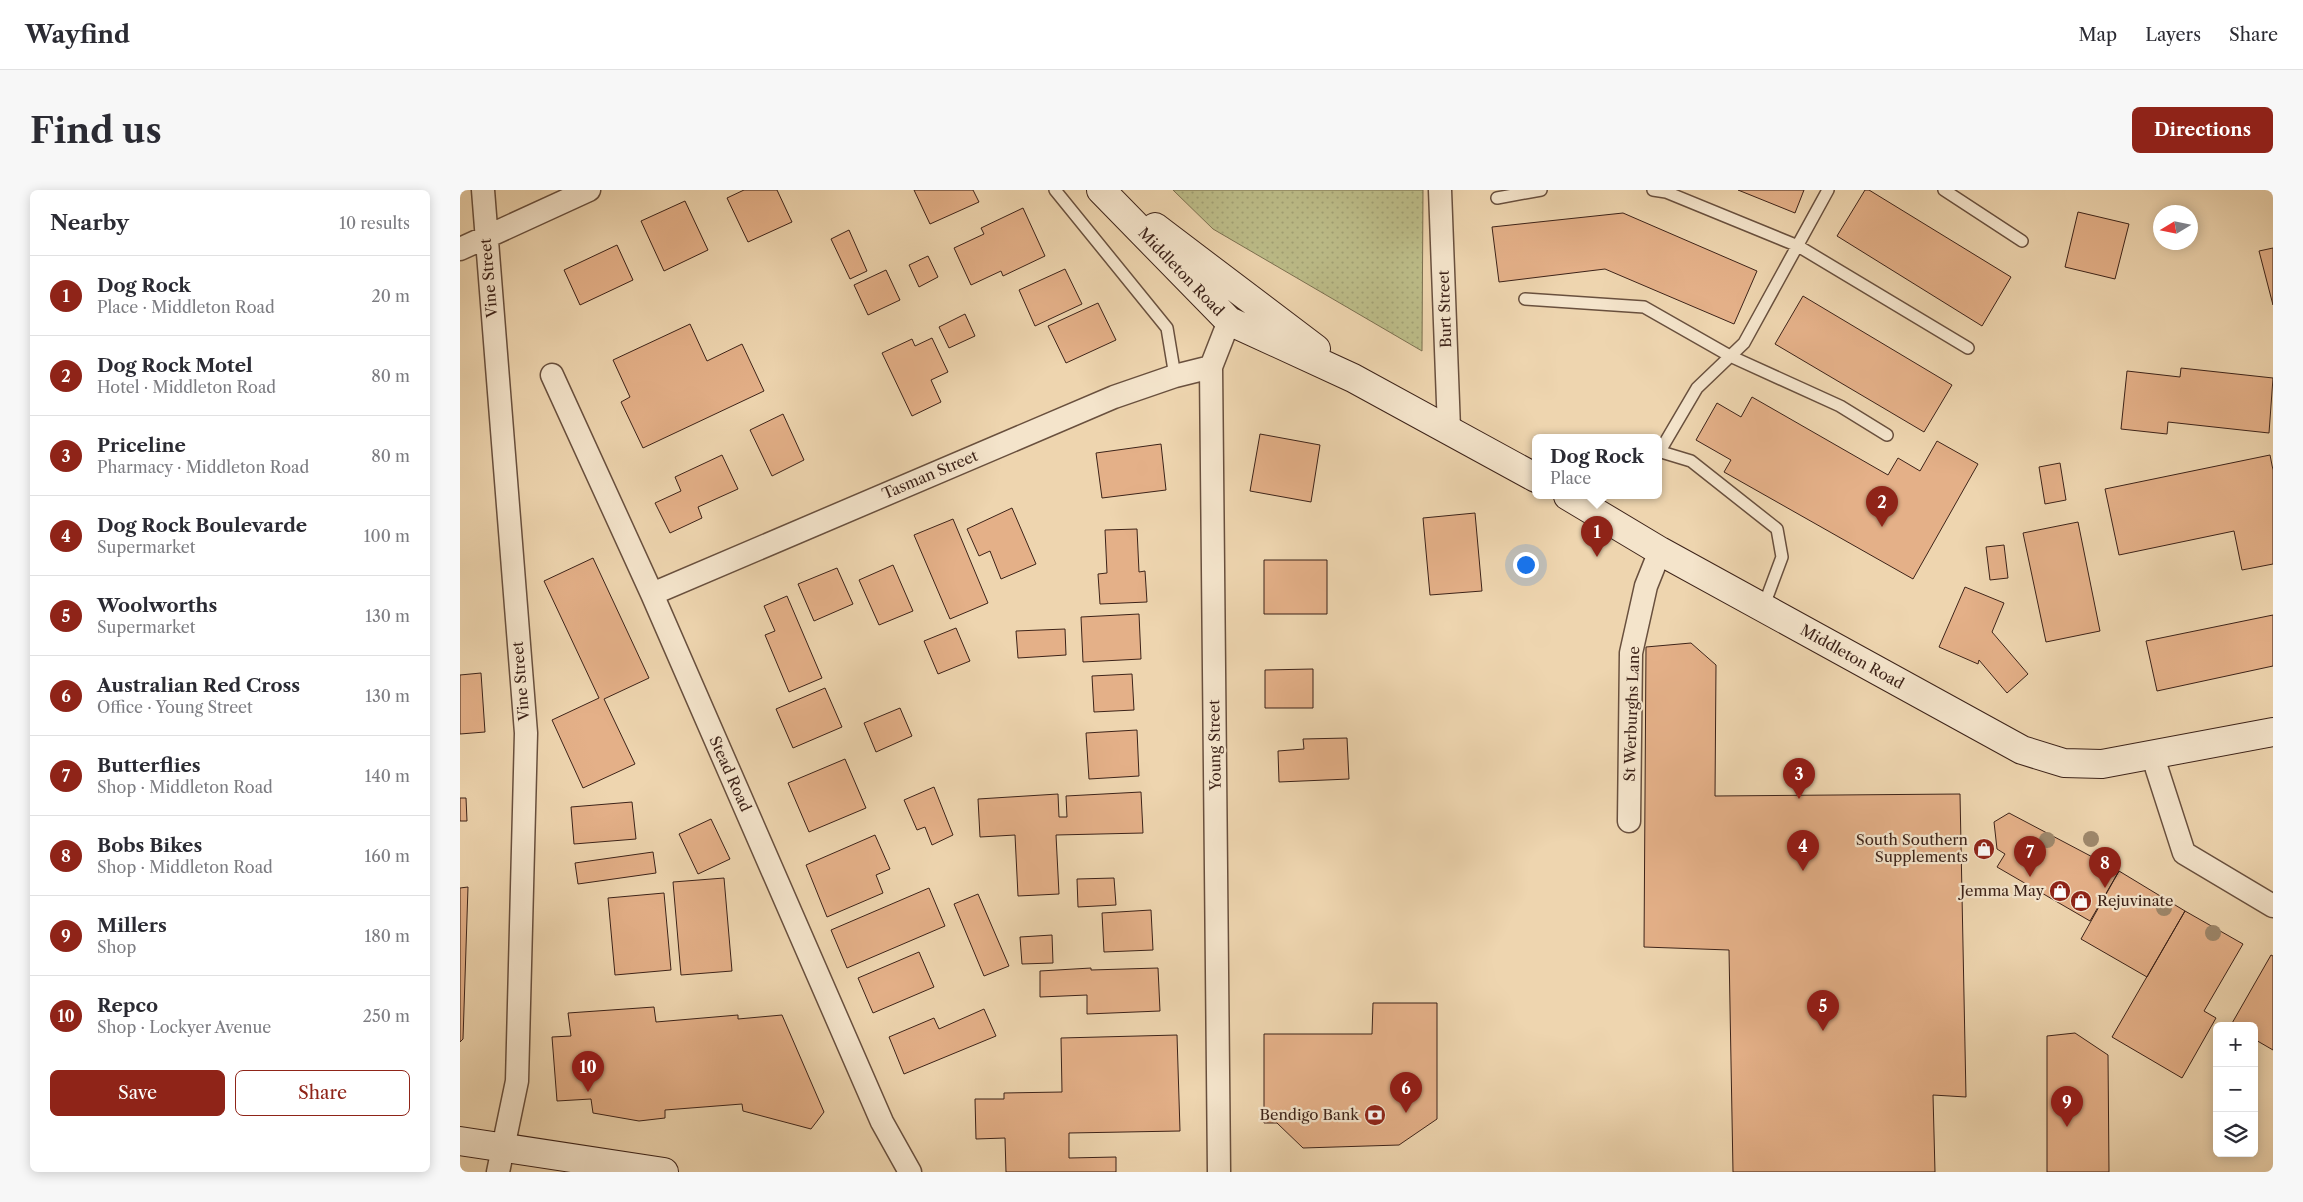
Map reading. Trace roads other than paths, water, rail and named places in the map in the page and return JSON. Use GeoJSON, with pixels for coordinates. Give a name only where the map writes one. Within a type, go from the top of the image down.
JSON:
{"type":"FeatureCollection","features":[{"type":"Feature","properties":{"kind":"main road","name":"Middleton Road"},"geometry":{"type":"LineString","coordinates":[[1103,190],[1229,321],[1353,378],[1532,476]]}},
{"type":"Feature","properties":{"kind":"main road","name":"Middleton Road"},"geometry":{"type":"LineString","coordinates":[[1103,190],[1212,268],[1353,378]]}},
{"type":"Feature","properties":{"kind":"main road","name":"Middleton Road"},"geometry":{"type":"LineString","coordinates":[[1576,499],[1594,506],[1660,552],[2022,750],[2064,763],[2102,764],[2273,732]]}},
{"type":"Feature","properties":{"kind":"main road"},"geometry":{"type":"LineString","coordinates":[[460,1141],[500,1160],[664,1172]]}},
{"type":"Feature","properties":{"kind":"street","name":"Vine Street"},"geometry":{"type":"LineString","coordinates":[[482,190],[526,733],[517,1081],[500,1160]]}},
{"type":"Feature","properties":{"kind":"street"},"geometry":{"type":"LineString","coordinates":[[460,249],[588,190]]}},
{"type":"Feature","properties":{"kind":"street","name":"Burt Street"},"geometry":{"type":"LineString","coordinates":[[1440,190],[1449,429]]}},
{"type":"Feature","properties":{"kind":"street","name":"Young Street"},"geometry":{"type":"LineString","coordinates":[[1219,1172],[1211,367],[1229,321]]}},
{"type":"Feature","properties":{"kind":"street","name":"Tasman Street"},"geometry":{"type":"LineString","coordinates":[[652,594],[1114,397],[1175,376],[1211,367]]}},
{"type":"Feature","properties":{"kind":"street","name":"Stead Road"},"geometry":{"type":"LineString","coordinates":[[552,375],[652,594],[882,1122],[910,1172]]}},
{"type":"Feature","properties":{"kind":"street","name":"St Werburghs Lane"},"geometry":{"type":"LineString","coordinates":[[1630,821],[1631,653],[1646,586],[1660,552]]}},
{"type":"Feature","properties":{"kind":"street"},"geometry":{"type":"LineString","coordinates":[[2152,754],[2184,853],[2273,906]]}},
{"type":"Feature","properties":{"kind":"lane"},"geometry":{"type":"LineString","coordinates":[[1055,190],[1167,328],[1175,376]]}},
{"type":"Feature","properties":{"kind":"lane"},"geometry":{"type":"LineString","coordinates":[[1497,198],[1541,190]]}},
{"type":"Feature","properties":{"kind":"lane"},"geometry":{"type":"LineString","coordinates":[[1653,190],[1666,192],[1798,246],[1968,348]]}},
{"type":"Feature","properties":{"kind":"lane"},"geometry":{"type":"LineString","coordinates":[[1662,446],[1696,388],[1744,343],[1828,190]]}},
{"type":"Feature","properties":{"kind":"lane"},"geometry":{"type":"LineString","coordinates":[[1944,190],[2022,241]]}},
{"type":"Feature","properties":{"kind":"lane"},"geometry":{"type":"LineString","coordinates":[[1525,298],[1644,307],[1730,356],[1840,406],[1887,434]]}},
{"type":"Feature","properties":{"kind":"lane"},"geometry":{"type":"LineString","coordinates":[[1662,452],[1691,461],[1777,529],[1782,557],[1763,608]]}},
{"type":"Feature","properties":{"kind":"place","name":"Dog Rock Motel"},"geometry":{"type":"Point","coordinates":[1882,527]}},
{"type":"Feature","properties":{"kind":"place","name":"Dog Rock"},"geometry":{"type":"Point","coordinates":[1597,557]}},
{"type":"Feature","properties":{"kind":"place","name":"Priceline"},"geometry":{"type":"Point","coordinates":[1799,799]}},
{"type":"Feature","properties":{"kind":"place","name":"South Southern Supplements"},"geometry":{"type":"Point","coordinates":[1984,849]}},
{"type":"Feature","properties":{"kind":"place","name":"Dog Rock Boulevarde"},"geometry":{"type":"Point","coordinates":[1803,871]}},
{"type":"Feature","properties":{"kind":"place","name":"Butterflies"},"geometry":{"type":"Point","coordinates":[2030,877]}},
{"type":"Feature","properties":{"kind":"place","name":"Bobs Bikes"},"geometry":{"type":"Point","coordinates":[2105,888]}},
{"type":"Feature","properties":{"kind":"place","name":"Jemma May"},"geometry":{"type":"Point","coordinates":[2060,891]}},
{"type":"Feature","properties":{"kind":"place","name":"Rejuvinate"},"geometry":{"type":"Point","coordinates":[2081,901]}},
{"type":"Feature","properties":{"kind":"place","name":"Woolworths"},"geometry":{"type":"Point","coordinates":[1823,1031]}},
{"type":"Feature","properties":{"kind":"place","name":"Repco"},"geometry":{"type":"Point","coordinates":[588,1092]}},
{"type":"Feature","properties":{"kind":"place","name":"Australian Red Cross"},"geometry":{"type":"Point","coordinates":[1406,1113]}},
{"type":"Feature","properties":{"kind":"place","name":"Bendigo Bank"},"geometry":{"type":"Point","coordinates":[1375,1115]}},
{"type":"Feature","properties":{"kind":"place","name":"Millers"},"geometry":{"type":"Point","coordinates":[2067,1127]}}]}
